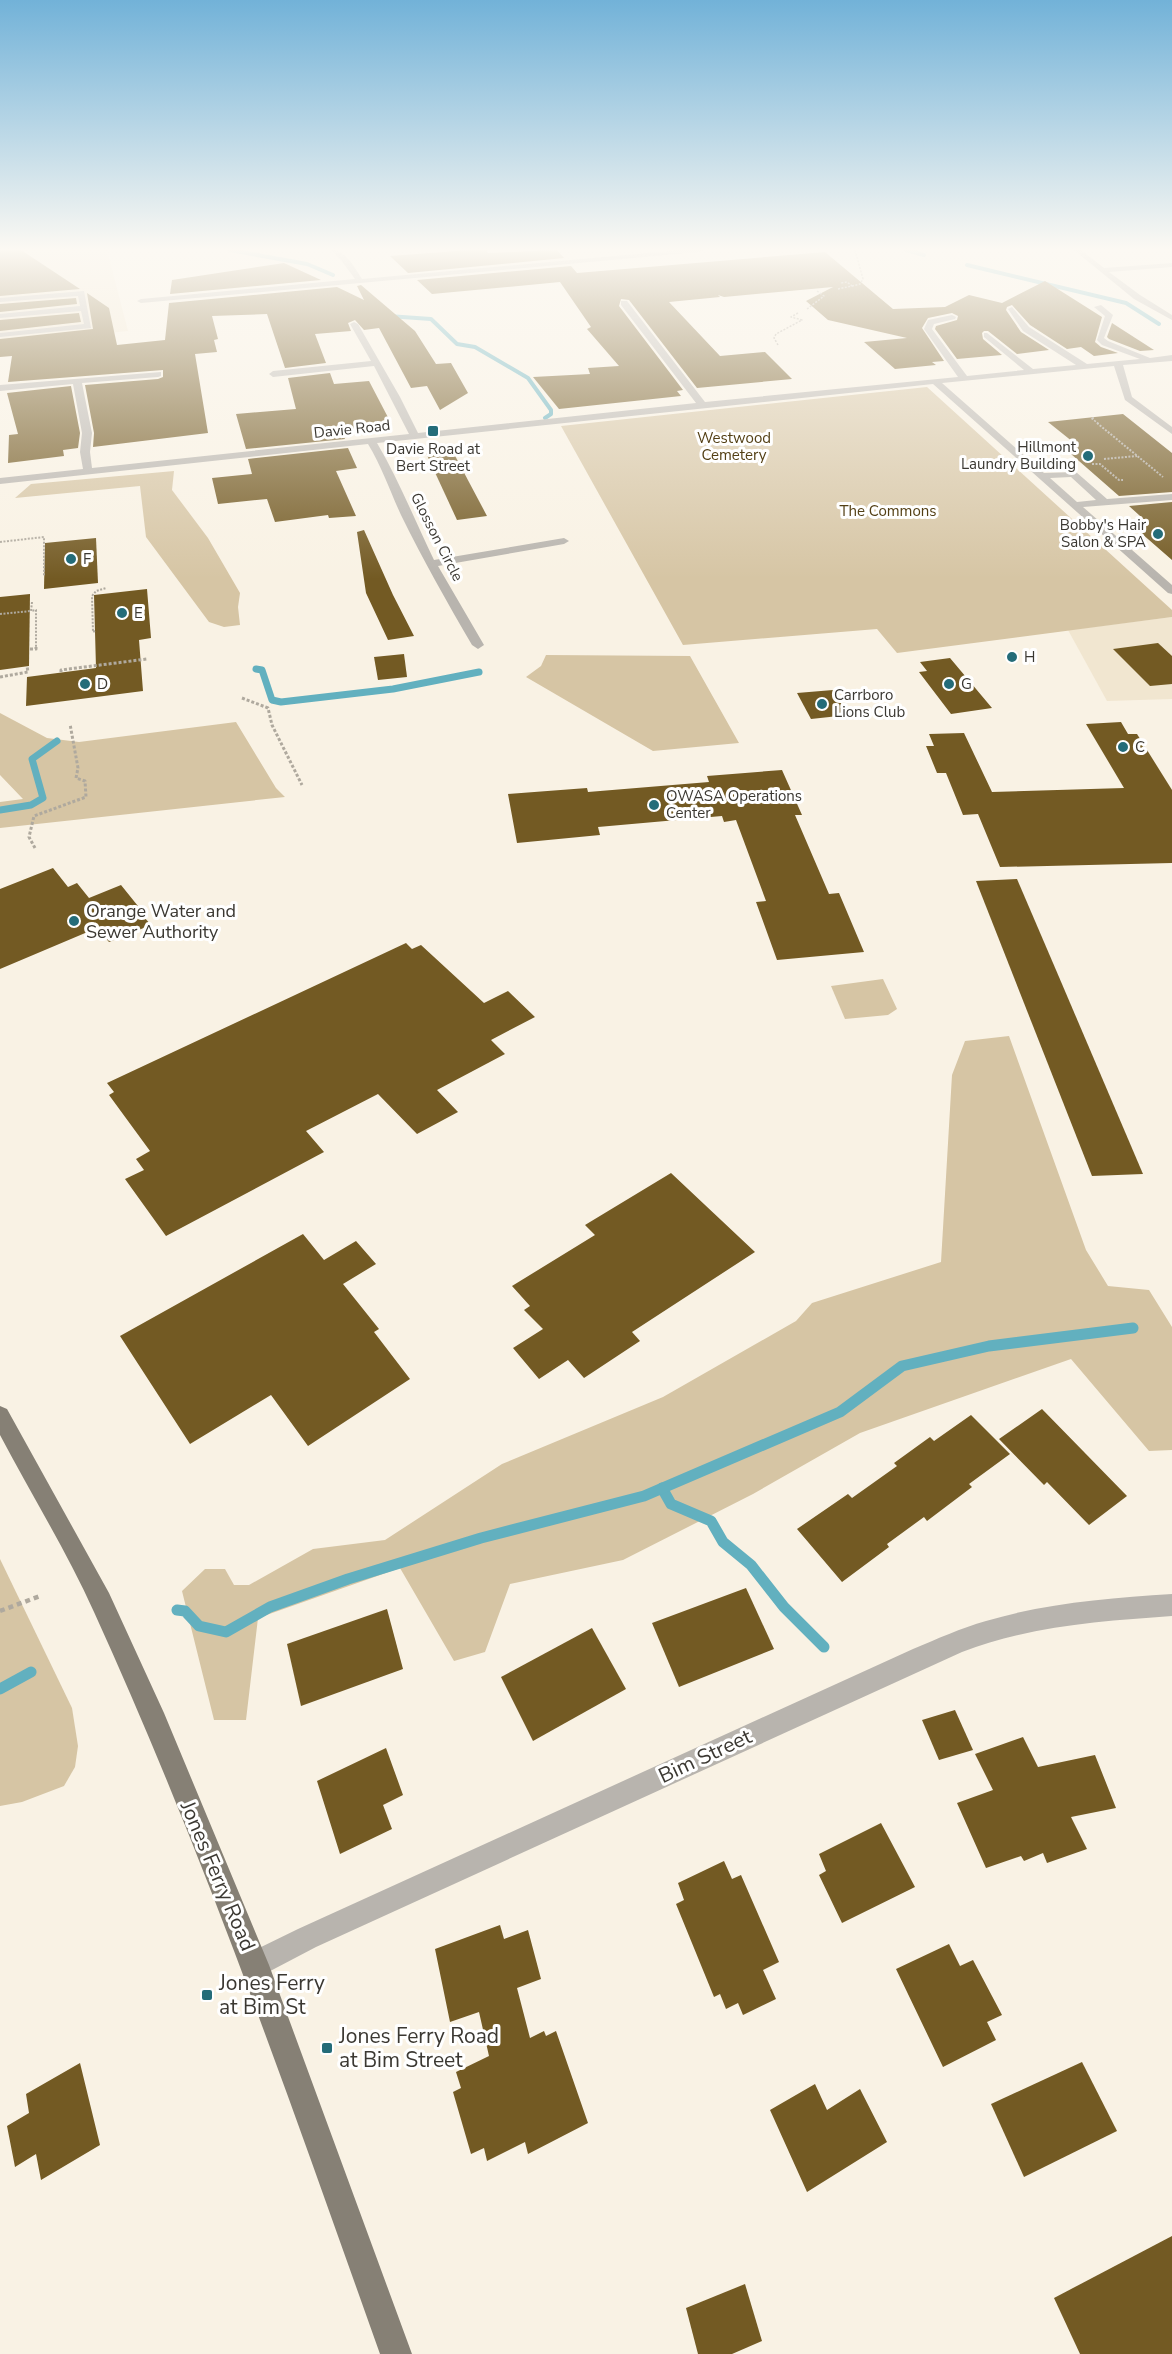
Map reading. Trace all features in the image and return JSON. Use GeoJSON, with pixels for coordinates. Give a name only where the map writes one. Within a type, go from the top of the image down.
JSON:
{"type":"FeatureCollection","features":[{"type":"Feature","properties":{"kind":"main road","name":"Jones Ferry Road"},"geometry":{"type":"LineString","coordinates":[[0,1415],[101,1601],[155,1722],[255,1965],[396,2354]]}},
{"type":"Feature","properties":{"kind":"street"},"geometry":{"type":"LineString","coordinates":[[375,360],[415,437]]}},
{"type":"Feature","properties":{"kind":"street"},"geometry":{"type":"LineString","coordinates":[[669,360],[704,405]]}},
{"type":"Feature","properties":{"kind":"street"},"geometry":{"type":"LineString","coordinates":[[949,360],[964,378]]}},
{"type":"Feature","properties":{"kind":"street"},"geometry":{"type":"LineString","coordinates":[[1017,360],[1030,371]]}},
{"type":"Feature","properties":{"kind":"street"},"geometry":{"type":"LineString","coordinates":[[1074,360],[1084,366]]}},
{"type":"Feature","properties":{"kind":"street","name":"Davie Road"},"geometry":{"type":"LineString","coordinates":[[0,481],[704,405],[1150,360]]}},
{"type":"Feature","properties":{"kind":"street"},"geometry":{"type":"LineString","coordinates":[[273,374],[377,363]]}},
{"type":"Feature","properties":{"kind":"street"},"geometry":{"type":"LineString","coordinates":[[1115,363],[1120,367],[1128,398],[1172,431]]}},
{"type":"Feature","properties":{"kind":"street"},"geometry":{"type":"LineString","coordinates":[[0,388],[158,374]]}},
{"type":"Feature","properties":{"kind":"street"},"geometry":{"type":"LineString","coordinates":[[77,381],[87,433],[85,452],[88,471]]}},
{"type":"Feature","properties":{"kind":"street"},"geometry":{"type":"LineString","coordinates":[[934,381],[1172,591]]}},
{"type":"Feature","properties":{"kind":"street","name":"Glosson Circle"},"geometry":{"type":"LineString","coordinates":[[372,442],[385,464],[405,512],[431,564],[478,645]]}},
{"type":"Feature","properties":{"kind":"street"},"geometry":{"type":"LineString","coordinates":[[1042,476],[1072,474],[1104,502]]}},
{"type":"Feature","properties":{"kind":"street"},"geometry":{"type":"LineString","coordinates":[[1075,505],[1172,496]]}},
{"type":"Feature","properties":{"kind":"street"},"geometry":{"type":"LineString","coordinates":[[431,564],[564,541]]}},
{"type":"Feature","properties":{"kind":"street","name":"Bim Street"},"geometry":{"type":"LineString","coordinates":[[255,1965],[307,1938],[889,1672],[985,1632],[1044,1618],[1102,1610],[1172,1605]]}},
{"type":"Feature","properties":{"kind":"path"},"geometry":{"type":"LineString","coordinates":[[1094,418],[1091,418],[1163,477]]}},
{"type":"Feature","properties":{"kind":"path"},"geometry":{"type":"LineString","coordinates":[[1104,459],[1137,456]]}},
{"type":"Feature","properties":{"kind":"path"},"geometry":{"type":"LineString","coordinates":[[1084,465],[1100,464],[1119,480],[1130,479]]}},
{"type":"Feature","properties":{"kind":"path"},"geometry":{"type":"LineString","coordinates":[[1152,477],[1172,476]]}},
{"type":"Feature","properties":{"kind":"path"},"geometry":{"type":"LineString","coordinates":[[0,542],[44,537],[44,576]]}},
{"type":"Feature","properties":{"kind":"path"},"geometry":{"type":"LineString","coordinates":[[95,631],[93,632],[92,596],[96,591],[106,588]]}},
{"type":"Feature","properties":{"kind":"path"},"geometry":{"type":"LineString","coordinates":[[31,610],[32,602]]}},
{"type":"Feature","properties":{"kind":"path"},"geometry":{"type":"LineString","coordinates":[[0,614],[36,610],[36,648],[30,649]]}},
{"type":"Feature","properties":{"kind":"path"},"geometry":{"type":"LineString","coordinates":[[61,672],[62,670],[147,659]]}},
{"type":"Feature","properties":{"kind":"path"},"geometry":{"type":"LineString","coordinates":[[0,677],[29,674],[27,666]]}},
{"type":"Feature","properties":{"kind":"path"},"geometry":{"type":"LineString","coordinates":[[243,698],[268,708],[272,725],[302,785]]}},
{"type":"Feature","properties":{"kind":"path"},"geometry":{"type":"LineString","coordinates":[[35,848],[29,837],[34,816],[86,797],[85,781],[76,778],[78,768],[70,724]]}},
{"type":"Feature","properties":{"kind":"path"},"geometry":{"type":"LineString","coordinates":[[0,1611],[40,1596]]}},
{"type":"Feature","properties":{"kind":"shaded area"},"geometry":{"type":"Polygon","coordinates":[[[1172,617],[1172,699],[1107,701],[1068,630],[1172,617]]]}},
{"type":"Feature","properties":{"kind":"green space","name":"The Commons"},"geometry":{"type":"Polygon","coordinates":[[[927,387],[1172,610],[1172,617],[897,653],[877,629],[683,645],[561,426],[927,387]]]}},
{"type":"Feature","properties":{"kind":"green space"},"geometry":{"type":"Polygon","coordinates":[[[174,471],[172,490],[208,538],[240,593],[238,607],[240,625],[224,627],[209,622],[146,537],[140,486],[15,498],[31,484],[174,471]]]}},
{"type":"Feature","properties":{"kind":"green space"},"geometry":{"type":"Polygon","coordinates":[[[546,655],[690,656],[739,743],[653,751],[526,677],[541,666],[546,655]]]}},
{"type":"Feature","properties":{"kind":"green space"},"geometry":{"type":"Polygon","coordinates":[[[0,713],[47,738],[79,742],[236,722],[276,788],[285,797],[0,828],[0,802],[23,799],[0,775],[0,713]]]}},
{"type":"Feature","properties":{"kind":"green space"},"geometry":{"type":"Polygon","coordinates":[[[883,979],[897,1009],[888,1015],[845,1019],[831,986],[883,979]]]}},
{"type":"Feature","properties":{"kind":"green space"},"geometry":{"type":"Polygon","coordinates":[[[1009,1036],[1086,1250],[1108,1286],[1149,1290],[1172,1327],[1172,1450],[1149,1451],[1071,1359],[860,1433],[753,1494],[623,1560],[510,1584],[485,1652],[454,1661],[400,1568],[258,1618],[246,1720],[214,1720],[182,1591],[205,1569],[225,1569],[234,1585],[249,1585],[313,1549],[385,1540],[502,1464],[663,1397],[796,1321],[812,1303],[941,1262],[952,1075],[965,1041],[1009,1036]]]}},
{"type":"Feature","properties":{"kind":"green space"},"geometry":{"type":"Polygon","coordinates":[[[0,1559],[72,1708],[78,1746],[75,1767],[64,1786],[22,1802],[0,1806],[0,1559]]]}},
{"type":"Feature","properties":{"kind":"building"},"geometry":{"type":"Polygon","coordinates":[[[11,360],[196,360],[208,433],[93,447],[94,433],[85,385],[158,379],[163,377],[163,370],[8,382],[11,360]]]}},
{"type":"Feature","properties":{"kind":"building"},"geometry":{"type":"Polygon","coordinates":[[[282,360],[325,360],[326,363],[285,368],[282,360]]]}},
{"type":"Feature","properties":{"kind":"building"},"geometry":{"type":"Polygon","coordinates":[[[396,360],[433,360],[436,364],[451,363],[468,393],[440,410],[427,386],[411,388],[396,360]]]}},
{"type":"Feature","properties":{"kind":"building"},"geometry":{"type":"Polygon","coordinates":[[[614,360],[660,360],[683,390],[677,391],[681,396],[559,409],[533,377],[590,374],[588,368],[619,366],[614,360]]]}},
{"type":"Feature","properties":{"kind":"building"},"geometry":{"type":"Polygon","coordinates":[[[675,360],[773,360],[792,379],[697,388],[675,360]]]}},
{"type":"Feature","properties":{"kind":"building"},"geometry":{"type":"Polygon","coordinates":[[[884,360],[944,361],[932,362],[936,365],[895,369],[884,360]]]}},
{"type":"Feature","properties":{"kind":"building"},"geometry":{"type":"Polygon","coordinates":[[[330,373],[334,384],[369,381],[392,425],[344,431],[342,432],[345,439],[246,449],[236,414],[296,409],[288,378],[330,373]]]}},
{"type":"Feature","properties":{"kind":"building"},"geometry":{"type":"Polygon","coordinates":[[[71,386],[80,433],[78,448],[63,450],[64,456],[8,463],[9,435],[18,434],[7,393],[71,386]]]}},
{"type":"Feature","properties":{"kind":"building"},"geometry":{"type":"Polygon","coordinates":[[[1123,414],[1172,453],[1172,492],[1119,496],[1063,447],[1078,446],[1048,422],[1123,414]]]}},
{"type":"Feature","properties":{"kind":"building"},"geometry":{"type":"Polygon","coordinates":[[[348,448],[357,468],[336,471],[356,516],[329,518],[328,515],[275,522],[267,499],[218,504],[212,478],[252,474],[248,459],[348,448]]]}},
{"type":"Feature","properties":{"kind":"building"},"geometry":{"type":"Polygon","coordinates":[[[452,450],[487,516],[457,520],[426,453],[452,450]]]}},
{"type":"Feature","properties":{"kind":"building"},"geometry":{"type":"Polygon","coordinates":[[[1172,502],[1172,560],[1133,526],[1149,524],[1129,506],[1172,502]]]}},
{"type":"Feature","properties":{"kind":"building"},"geometry":{"type":"Polygon","coordinates":[[[364,530],[414,636],[388,640],[366,593],[357,532],[364,530]]]}},
{"type":"Feature","properties":{"kind":"building","name":"F"},"geometry":{"type":"Polygon","coordinates":[[[96,538],[98,583],[44,589],[45,543],[96,538]]]}},
{"type":"Feature","properties":{"kind":"building"},"geometry":{"type":"Polygon","coordinates":[[[147,589],[151,638],[139,640],[143,691],[26,706],[27,677],[96,668],[94,595],[147,589]]]}},
{"type":"Feature","properties":{"kind":"building"},"geometry":{"type":"Polygon","coordinates":[[[30,594],[29,666],[0,670],[0,597],[30,594]]]}},
{"type":"Feature","properties":{"kind":"building"},"geometry":{"type":"Polygon","coordinates":[[[1158,643],[1172,656],[1172,684],[1150,686],[1113,649],[1158,643]]]}},
{"type":"Feature","properties":{"kind":"building"},"geometry":{"type":"Polygon","coordinates":[[[404,654],[407,677],[378,680],[374,657],[404,654]]]}},
{"type":"Feature","properties":{"kind":"building","name":"G"},"geometry":{"type":"Polygon","coordinates":[[[950,658],[992,708],[951,714],[919,672],[927,671],[920,662],[950,658]]]}},
{"type":"Feature","properties":{"kind":"building","name":"Carrboro Lions Club"},"geometry":{"type":"Polygon","coordinates":[[[833,690],[848,715],[811,719],[797,693],[833,690]]]}},
{"type":"Feature","properties":{"kind":"building"},"geometry":{"type":"Polygon","coordinates":[[[1121,722],[1128,734],[1137,734],[1172,790],[1172,863],[1000,867],[978,814],[963,815],[946,773],[937,773],[926,746],[934,746],[929,734],[964,733],[992,792],[1124,788],[1086,724],[1121,722]]]}},
{"type":"Feature","properties":{"kind":"building"},"geometry":{"type":"Polygon","coordinates":[[[782,770],[802,815],[795,815],[829,894],[839,893],[864,952],[777,960],[756,902],[766,901],[736,820],[724,822],[722,816],[598,827],[600,835],[517,843],[508,794],[587,788],[588,792],[709,782],[707,776],[782,770]]]}},
{"type":"Feature","properties":{"kind":"building","name":"Orange Water and Sewer Authority"},"geometry":{"type":"Polygon","coordinates":[[[53,868],[68,887],[77,883],[89,898],[121,885],[151,925],[109,942],[97,928],[0,969],[0,889],[53,868]]]}},
{"type":"Feature","properties":{"kind":"building"},"geometry":{"type":"Polygon","coordinates":[[[1017,879],[1143,1174],[1092,1176],[976,881],[1017,879]]]}},
{"type":"Feature","properties":{"kind":"building"},"geometry":{"type":"Polygon","coordinates":[[[406,943],[412,949],[421,945],[484,1003],[508,991],[535,1017],[491,1040],[505,1054],[437,1090],[458,1112],[417,1134],[378,1094],[306,1131],[324,1152],[166,1236],[125,1179],[144,1170],[136,1159],[150,1151],[109,1095],[114,1092],[107,1083],[406,943]]]}},
{"type":"Feature","properties":{"kind":"building"},"geometry":{"type":"Polygon","coordinates":[[[671,1173],[755,1252],[632,1332],[640,1341],[584,1378],[568,1360],[539,1379],[513,1348],[543,1329],[524,1310],[530,1306],[512,1286],[595,1235],[585,1225],[671,1173]]]}},
{"type":"Feature","properties":{"kind":"building"},"geometry":{"type":"Polygon","coordinates":[[[303,1234],[324,1260],[356,1241],[376,1264],[343,1284],[379,1329],[374,1332],[410,1379],[308,1446],[271,1395],[190,1444],[120,1336],[303,1234]]]}},
{"type":"Feature","properties":{"kind":"building"},"geometry":{"type":"Polygon","coordinates":[[[1042,1409],[1127,1496],[1089,1525],[1047,1482],[1044,1485],[999,1439],[1042,1409]]]}},
{"type":"Feature","properties":{"kind":"building"},"geometry":{"type":"Polygon","coordinates":[[[971,1415],[1010,1454],[969,1484],[972,1487],[927,1521],[924,1517],[887,1544],[889,1547],[842,1582],[797,1529],[848,1494],[852,1498],[897,1466],[894,1463],[930,1437],[934,1441],[971,1415]]]}},
{"type":"Feature","properties":{"kind":"building"},"geometry":{"type":"Polygon","coordinates":[[[746,1588],[774,1649],[679,1687],[652,1623],[746,1588]]]}},
{"type":"Feature","properties":{"kind":"building"},"geometry":{"type":"Polygon","coordinates":[[[387,1609],[403,1669],[301,1706],[287,1644],[387,1609]]]}},
{"type":"Feature","properties":{"kind":"building"},"geometry":{"type":"Polygon","coordinates":[[[592,1628],[626,1689],[533,1741],[501,1677],[592,1628]]]}},
{"type":"Feature","properties":{"kind":"building"},"geometry":{"type":"Polygon","coordinates":[[[955,1710],[973,1750],[939,1760],[922,1720],[955,1710]]]}},
{"type":"Feature","properties":{"kind":"building"},"geometry":{"type":"Polygon","coordinates":[[[1023,1737],[1038,1767],[1095,1755],[1116,1808],[1071,1817],[1087,1849],[1047,1863],[1043,1853],[1024,1861],[1021,1856],[986,1868],[957,1803],[993,1790],[975,1754],[1023,1737]]]}},
{"type":"Feature","properties":{"kind":"building"},"geometry":{"type":"Polygon","coordinates":[[[386,1748],[403,1795],[383,1805],[392,1829],[340,1854],[317,1781],[386,1748]]]}},
{"type":"Feature","properties":{"kind":"building"},"geometry":{"type":"Polygon","coordinates":[[[881,1823],[915,1887],[842,1923],[819,1875],[826,1871],[819,1854],[881,1823]]]}},
{"type":"Feature","properties":{"kind":"building"},"geometry":{"type":"Polygon","coordinates":[[[724,1861],[732,1879],[741,1875],[779,1962],[763,1970],[776,1999],[743,2015],[738,2003],[726,2009],[720,1994],[714,1997],[676,1904],[684,1900],[678,1883],[724,1861]]]}},
{"type":"Feature","properties":{"kind":"building"},"geometry":{"type":"Polygon","coordinates":[[[500,1925],[504,1939],[528,1930],[541,1979],[517,1988],[530,2038],[544,2031],[546,2036],[556,2031],[588,2123],[528,2154],[525,2142],[487,2161],[484,2148],[471,2154],[453,2092],[461,2088],[456,2072],[489,2056],[479,2012],[450,2022],[435,1949],[500,1925]]]}},
{"type":"Feature","properties":{"kind":"building"},"geometry":{"type":"Polygon","coordinates":[[[949,1944],[960,1966],[973,1960],[1002,2015],[987,2022],[996,2040],[943,2067],[896,1969],[949,1944]]]}},
{"type":"Feature","properties":{"kind":"building"},"geometry":{"type":"Polygon","coordinates":[[[1082,2062],[1117,2131],[1024,2177],[991,2104],[1082,2062]]]}},
{"type":"Feature","properties":{"kind":"building"},"geometry":{"type":"Polygon","coordinates":[[[80,2063],[100,2145],[41,2180],[36,2154],[15,2167],[7,2126],[29,2113],[26,2094],[80,2063]]]}},
{"type":"Feature","properties":{"kind":"building"},"geometry":{"type":"Polygon","coordinates":[[[815,2084],[827,2110],[860,2089],[887,2142],[807,2192],[770,2110],[815,2084]]]}},
{"type":"Feature","properties":{"kind":"building"},"geometry":{"type":"Polygon","coordinates":[[[1172,2236],[1172,2354],[1080,2354],[1054,2298],[1172,2236]]]}},
{"type":"Feature","properties":{"kind":"building"},"geometry":{"type":"Polygon","coordinates":[[[745,2284],[762,2341],[732,2354],[698,2354],[686,2308],[745,2284]]]}},
{"type":"Feature","properties":{"kind":"waterway"},"geometry":{"type":"LineString","coordinates":[[497,360],[528,378],[551,410],[551,414],[545,418]]}},
{"type":"Feature","properties":{"kind":"waterway"},"geometry":{"type":"LineString","coordinates":[[256,669],[262,670],[272,700],[281,702],[393,689],[479,672]]}},
{"type":"Feature","properties":{"kind":"waterway"},"geometry":{"type":"LineString","coordinates":[[0,810],[31,805],[43,798],[32,759],[57,741]]}},
{"type":"Feature","properties":{"kind":"waterway"},"geometry":{"type":"LineString","coordinates":[[662,1488],[840,1412],[902,1366],[989,1346],[1133,1328]]}},
{"type":"Feature","properties":{"kind":"waterway"},"geometry":{"type":"LineString","coordinates":[[177,1610],[185,1611],[199,1626],[226,1632],[270,1607],[348,1579],[481,1538],[644,1496],[662,1488]]}},
{"type":"Feature","properties":{"kind":"waterway"},"geometry":{"type":"LineString","coordinates":[[662,1488],[671,1504],[711,1521],[723,1542],[751,1565],[784,1607],[824,1647]]}},
{"type":"Feature","properties":{"kind":"waterway"},"geometry":{"type":"LineString","coordinates":[[0,1689],[31,1672]]}},
{"type":"Feature","properties":{"kind":"place","name":"Davie Road at Bert Street"},"geometry":{"type":"Point","coordinates":[433,431]}},
{"type":"Feature","properties":{"kind":"place","name":"Hillmont Laundry Building"},"geometry":{"type":"Point","coordinates":[1088,456]}},
{"type":"Feature","properties":{"kind":"place","name":"Bobby's Hair Salon & SPA"},"geometry":{"type":"Point","coordinates":[1158,534]}},
{"type":"Feature","properties":{"kind":"place","name":"F"},"geometry":{"type":"Point","coordinates":[71,559]}},
{"type":"Feature","properties":{"kind":"place","name":"E"},"geometry":{"type":"Point","coordinates":[122,613]}},
{"type":"Feature","properties":{"kind":"place","name":"H"},"geometry":{"type":"Point","coordinates":[1012,657]}},
{"type":"Feature","properties":{"kind":"place","name":"D"},"geometry":{"type":"Point","coordinates":[85,684]}},
{"type":"Feature","properties":{"kind":"place","name":"G"},"geometry":{"type":"Point","coordinates":[949,684]}},
{"type":"Feature","properties":{"kind":"place","name":"Carrboro Lions Club"},"geometry":{"type":"Point","coordinates":[822,704]}},
{"type":"Feature","properties":{"kind":"place","name":"C"},"geometry":{"type":"Point","coordinates":[1123,747]}},
{"type":"Feature","properties":{"kind":"place","name":"OWASA Operations Center"},"geometry":{"type":"Point","coordinates":[654,805]}},
{"type":"Feature","properties":{"kind":"place","name":"Orange Water and Sewer Authority"},"geometry":{"type":"Point","coordinates":[74,921]}},
{"type":"Feature","properties":{"kind":"place","name":"Jones Ferry at Bim St"},"geometry":{"type":"Point","coordinates":[207,1995]}},
{"type":"Feature","properties":{"kind":"place","name":"Jones Ferry Road at Bim Street"},"geometry":{"type":"Point","coordinates":[327,2048]}},
{"type":"Feature","properties":{"kind":"park label","name":"Westwood Cemetery"},"geometry":{"type":"Point","coordinates":[734,446]}}]}
